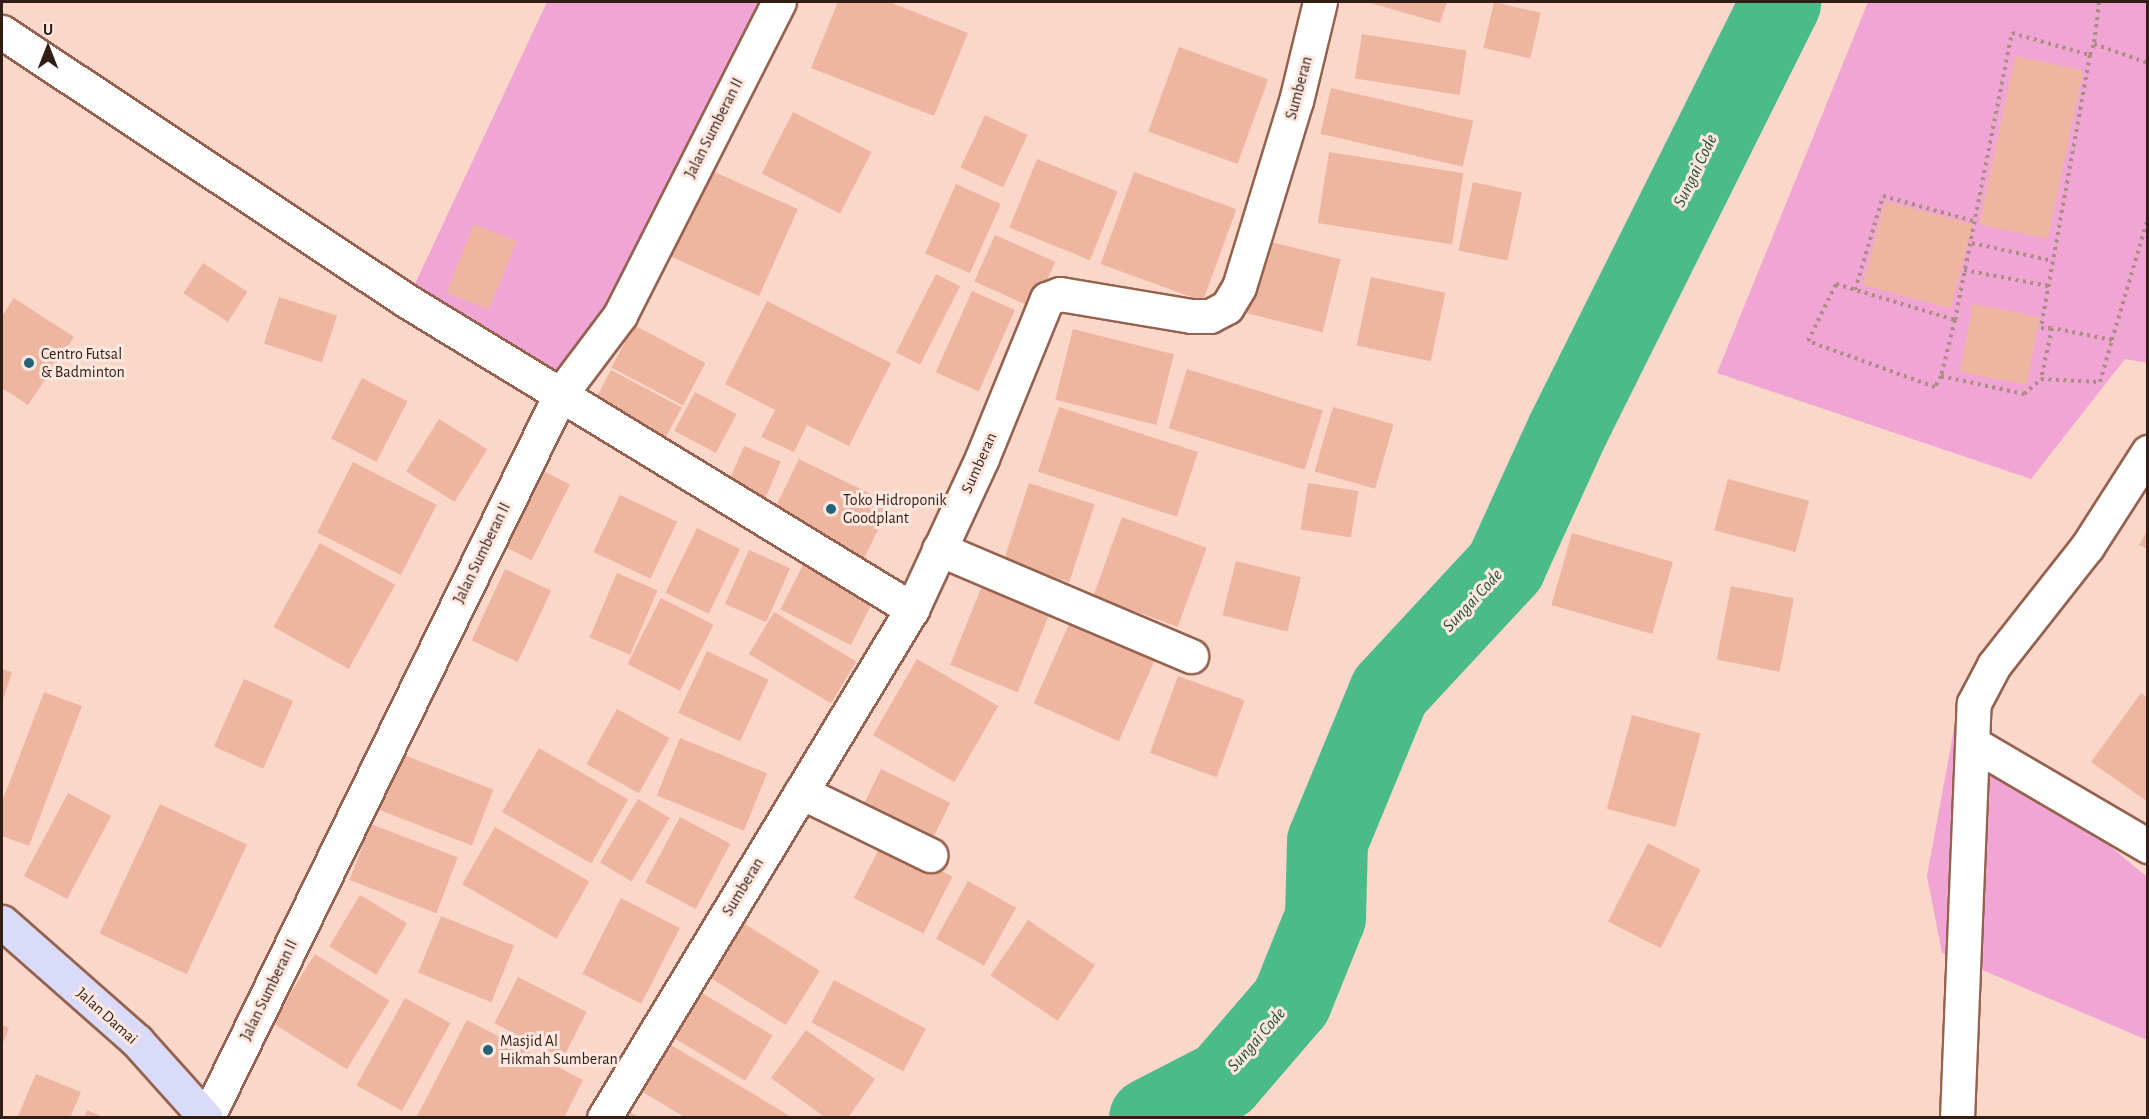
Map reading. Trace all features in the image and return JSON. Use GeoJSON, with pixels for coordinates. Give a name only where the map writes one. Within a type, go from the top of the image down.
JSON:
{"type":"FeatureCollection","features":[{"type":"Feature","properties":{"kind":"main road","name":"Jalan Damai"},"geometry":{"type":"LineString","coordinates":[[2,922],[136,1041],[206,1118]]}},
{"type":"Feature","properties":{"kind":"street","name":"Jalan Sumberan II"},"geometry":{"type":"LineString","coordinates":[[206,1118],[560,394],[620,315],[779,2]]}},
{"type":"Feature","properties":{"kind":"street","name":"Sumberan"},"geometry":{"type":"LineString","coordinates":[[604,1118],[912,609],[982,459],[1047,299],[1060,294],[1191,316],[1210,316],[1227,307],[1239,287],[1296,101],[1320,2]]}},
{"type":"Feature","properties":{"kind":"street"},"geometry":{"type":"LineString","coordinates":[[2,32],[407,301],[912,609]]}},
{"type":"Feature","properties":{"kind":"street"},"geometry":{"type":"LineString","coordinates":[[1957,1118],[1974,703],[1994,664],[2087,547],[2148,452]]}},
{"type":"Feature","properties":{"kind":"street"},"geometry":{"type":"LineString","coordinates":[[939,549],[1191,656]]}},
{"type":"Feature","properties":{"kind":"street"},"geometry":{"type":"LineString","coordinates":[[1974,744],[2148,846]]}},
{"type":"Feature","properties":{"kind":"street"},"geometry":{"type":"LineString","coordinates":[[801,792],[930,855]]}},
{"type":"Feature","properties":{"kind":"path"},"geometry":{"type":"LineString","coordinates":[[2099,2],[2094,44],[2090,55],[2041,328],[2052,328],[2112,340]]}},
{"type":"Feature","properties":{"kind":"path"},"geometry":{"type":"LineString","coordinates":[[1955,320],[1836,284],[1808,341],[1935,387],[1941,376],[1955,320],[1964,270],[1977,222],[2012,33],[2090,55]]}},
{"type":"Feature","properties":{"kind":"path"},"geometry":{"type":"LineString","coordinates":[[2094,44],[2148,63]]}},
{"type":"Feature","properties":{"kind":"path"},"geometry":{"type":"LineString","coordinates":[[1855,290],[1883,196],[1977,222]]}},
{"type":"Feature","properties":{"kind":"path"},"geometry":{"type":"LineString","coordinates":[[2041,379],[2100,382],[2148,218]]}},
{"type":"Feature","properties":{"kind":"path"},"geometry":{"type":"LineString","coordinates":[[1972,243],[2053,261]]}},
{"type":"Feature","properties":{"kind":"path"},"geometry":{"type":"LineString","coordinates":[[1964,270],[2049,286]]}},
{"type":"Feature","properties":{"kind":"path"},"geometry":{"type":"LineString","coordinates":[[1941,376],[2024,394],[2041,379],[2052,328]]}},
{"type":"Feature","properties":{"kind":"shaded area"},"geometry":{"type":"Polygon","coordinates":[[[547,2],[769,2],[560,395],[407,301],[547,2]]]}},
{"type":"Feature","properties":{"kind":"shaded area"},"geometry":{"type":"Polygon","coordinates":[[[1868,2],[2147,2],[2147,363],[2125,359],[2031,479],[1717,373],[1868,2]]]}},
{"type":"Feature","properties":{"kind":"shaded area"},"geometry":{"type":"Polygon","coordinates":[[[1956,718],[2147,877],[2147,1040],[1942,953],[1927,876],[1956,718]]]}},
{"type":"Feature","properties":{"kind":"building"},"geometry":{"type":"Polygon","coordinates":[[[838,2],[889,2],[968,33],[934,116],[811,68],[838,2]]]}},
{"type":"Feature","properties":{"kind":"building"},"geometry":{"type":"Polygon","coordinates":[[[1367,2],[1447,2],[1440,23],[1367,2]]]}},
{"type":"Feature","properties":{"kind":"building"},"geometry":{"type":"Polygon","coordinates":[[[1494,2],[1541,13],[1530,59],[1483,48],[1494,2]]]}},
{"type":"Feature","properties":{"kind":"building"},"geometry":{"type":"Polygon","coordinates":[[[1362,34],[1467,51],[1460,95],[1355,78],[1362,34]]]}},
{"type":"Feature","properties":{"kind":"building"},"geometry":{"type":"Polygon","coordinates":[[[1179,47],[1268,79],[1237,164],[1148,132],[1179,47]]]}},
{"type":"Feature","properties":{"kind":"building"},"geometry":{"type":"Polygon","coordinates":[[[2015,56],[2083,71],[2048,239],[1979,224],[2015,56]]]}},
{"type":"Feature","properties":{"kind":"building"},"geometry":{"type":"Polygon","coordinates":[[[1331,88],[1473,121],[1463,167],[1320,134],[1331,88]]]}},
{"type":"Feature","properties":{"kind":"building"},"geometry":{"type":"Polygon","coordinates":[[[793,112],[871,152],[840,213],[762,173],[793,112]]]}},
{"type":"Feature","properties":{"kind":"building"},"geometry":{"type":"Polygon","coordinates":[[[985,115],[1028,135],[1003,187],[960,168],[985,115]]]}},
{"type":"Feature","properties":{"kind":"building"},"geometry":{"type":"Polygon","coordinates":[[[1329,152],[1463,173],[1452,244],[1318,223],[1329,152]]]}},
{"type":"Feature","properties":{"kind":"building"},"geometry":{"type":"Polygon","coordinates":[[[1037,159],[1118,192],[1090,260],[1009,228],[1037,159]]]}},
{"type":"Feature","properties":{"kind":"building"},"geometry":{"type":"Polygon","coordinates":[[[701,166],[798,209],[759,296],[662,253],[701,166]]]}},
{"type":"Feature","properties":{"kind":"building"},"geometry":{"type":"Polygon","coordinates":[[[1134,172],[1236,209],[1203,301],[1100,264],[1134,172]]]}},
{"type":"Feature","properties":{"kind":"building"},"geometry":{"type":"Polygon","coordinates":[[[1473,182],[1522,192],[1507,261],[1458,250],[1473,182]]]}},
{"type":"Feature","properties":{"kind":"building"},"geometry":{"type":"Polygon","coordinates":[[[956,184],[1001,204],[970,273],[925,253],[956,184]]]}},
{"type":"Feature","properties":{"kind":"building"},"geometry":{"type":"Polygon","coordinates":[[[1885,201],[1973,225],[1950,309],[1862,285],[1885,201]]]}},
{"type":"Feature","properties":{"kind":"building"},"geometry":{"type":"Polygon","coordinates":[[[474,224],[517,241],[489,310],[446,293],[474,224]]]}},
{"type":"Feature","properties":{"kind":"building"},"geometry":{"type":"Polygon","coordinates":[[[995,235],[1055,262],[1035,308],[974,282],[995,235]]]}},
{"type":"Feature","properties":{"kind":"building"},"geometry":{"type":"Polygon","coordinates":[[[1263,240],[1341,259],[1322,332],[1245,313],[1263,240]]]}},
{"type":"Feature","properties":{"kind":"building"},"geometry":{"type":"Polygon","coordinates":[[[203,263],[247,292],[228,322],[183,293],[203,263]]]}},
{"type":"Feature","properties":{"kind":"building"},"geometry":{"type":"Polygon","coordinates":[[[936,274],[960,286],[920,365],[896,352],[936,274]]]}},
{"type":"Feature","properties":{"kind":"building"},"geometry":{"type":"Polygon","coordinates":[[[1371,277],[1445,293],[1431,361],[1356,345],[1371,277]]]}},
{"type":"Feature","properties":{"kind":"building"},"geometry":{"type":"Polygon","coordinates":[[[972,291],[1015,310],[979,391],[936,372],[972,291]]]}},
{"type":"Feature","properties":{"kind":"building"},"geometry":{"type":"Polygon","coordinates":[[[279,297],[337,316],[322,362],[264,344],[279,297]]]}},
{"type":"Feature","properties":{"kind":"building","name":"Centro Futsal & Badminton"},"geometry":{"type":"Polygon","coordinates":[[[14,298],[74,337],[28,405],[2,388],[2,316],[14,298]]]}},
{"type":"Feature","properties":{"kind":"building"},"geometry":{"type":"Polygon","coordinates":[[[767,301],[891,363],[849,446],[807,425],[794,452],[761,437],[775,410],[725,384],[767,301]]]}},
{"type":"Feature","properties":{"kind":"building"},"geometry":{"type":"Polygon","coordinates":[[[1973,304],[2040,317],[2027,385],[1960,372],[1973,304]]]}},
{"type":"Feature","properties":{"kind":"building"},"geometry":{"type":"Polygon","coordinates":[[[634,325],[706,363],[683,405],[611,367],[634,325]]]}},
{"type":"Feature","properties":{"kind":"building"},"geometry":{"type":"Polygon","coordinates":[[[1073,329],[1174,354],[1156,425],[1055,400],[1073,329]]]}},
{"type":"Feature","properties":{"kind":"building"},"geometry":{"type":"Polygon","coordinates":[[[1187,369],[1323,411],[1305,470],[1169,428],[1187,369]]]}},
{"type":"Feature","properties":{"kind":"building"},"geometry":{"type":"Polygon","coordinates":[[[611,370],[682,408],[661,447],[590,410],[611,370]]]}},
{"type":"Feature","properties":{"kind":"building"},"geometry":{"type":"Polygon","coordinates":[[[362,378],[407,401],[377,462],[331,439],[362,378]]]}},
{"type":"Feature","properties":{"kind":"building"},"geometry":{"type":"Polygon","coordinates":[[[695,392],[736,414],[716,453],[674,431],[695,392]]]}},
{"type":"Feature","properties":{"kind":"building"},"geometry":{"type":"Polygon","coordinates":[[[1059,407],[1198,452],[1177,517],[1038,472],[1059,407]]]}},
{"type":"Feature","properties":{"kind":"building"},"geometry":{"type":"Polygon","coordinates":[[[1333,407],[1394,424],[1375,489],[1315,471],[1333,407]]]}},
{"type":"Feature","properties":{"kind":"building"},"geometry":{"type":"Polygon","coordinates":[[[439,419],[487,449],[454,502],[406,472],[439,419]]]}},
{"type":"Feature","properties":{"kind":"building"},"geometry":{"type":"Polygon","coordinates":[[[744,446],[781,462],[761,509],[724,493],[744,446]]]}},
{"type":"Feature","properties":{"kind":"building","name":"Toko Hidroponik Goodplant"},"geometry":{"type":"Polygon","coordinates":[[[799,459],[891,504],[864,558],[773,513],[799,459]]]}},
{"type":"Feature","properties":{"kind":"building"},"geometry":{"type":"Polygon","coordinates":[[[353,462],[437,505],[401,575],[317,532],[353,462]]]}},
{"type":"Feature","properties":{"kind":"building"},"geometry":{"type":"Polygon","coordinates":[[[530,464],[570,484],[532,560],[491,540],[530,464]]]}},
{"type":"Feature","properties":{"kind":"building"},"geometry":{"type":"Polygon","coordinates":[[[1728,479],[1809,501],[1795,552],[1714,530],[1728,479]]]}},
{"type":"Feature","properties":{"kind":"building"},"geometry":{"type":"Polygon","coordinates":[[[1029,483],[1095,504],[1069,582],[1004,561],[1029,483]]]}},
{"type":"Feature","properties":{"kind":"building"},"geometry":{"type":"Polygon","coordinates":[[[1308,483],[1358,491],[1351,537],[1301,529],[1308,483]]]}},
{"type":"Feature","properties":{"kind":"building"},"geometry":{"type":"Polygon","coordinates":[[[620,495],[677,522],[650,579],[593,552],[620,495]]]}},
{"type":"Feature","properties":{"kind":"building"},"geometry":{"type":"Polygon","coordinates":[[[1122,517],[1207,548],[1178,627],[1093,596],[1122,517]]]}},
{"type":"Feature","properties":{"kind":"building"},"geometry":{"type":"Polygon","coordinates":[[[697,528],[740,549],[709,614],[665,593],[697,528]]]}},
{"type":"Feature","properties":{"kind":"building"},"geometry":{"type":"Polygon","coordinates":[[[2148,529],[2148,549],[2139,545],[2148,529]]]}},
{"type":"Feature","properties":{"kind":"building"},"geometry":{"type":"Polygon","coordinates":[[[1572,533],[1673,562],[1652,634],[1551,605],[1572,533]]]}},
{"type":"Feature","properties":{"kind":"building"},"geometry":{"type":"Polygon","coordinates":[[[320,543],[395,585],[349,669],[273,627],[320,543]]]}},
{"type":"Feature","properties":{"kind":"building"},"geometry":{"type":"Polygon","coordinates":[[[749,550],[790,568],[766,622],[725,604],[749,550]]]}},
{"type":"Feature","properties":{"kind":"building"},"geometry":{"type":"Polygon","coordinates":[[[1236,561],[1301,577],[1287,632],[1222,615],[1236,561]]]}},
{"type":"Feature","properties":{"kind":"building"},"geometry":{"type":"Polygon","coordinates":[[[804,563],[874,599],[851,645],[780,609],[804,563]]]}},
{"type":"Feature","properties":{"kind":"building"},"geometry":{"type":"Polygon","coordinates":[[[505,569],[551,591],[518,662],[472,641],[505,569]]]}},
{"type":"Feature","properties":{"kind":"building"},"geometry":{"type":"Polygon","coordinates":[[[617,573],[658,590],[630,655],[590,637],[617,573]]]}},
{"type":"Feature","properties":{"kind":"building"},"geometry":{"type":"Polygon","coordinates":[[[982,586],[1050,613],[1018,692],[950,665],[982,586]]]}},
{"type":"Feature","properties":{"kind":"building"},"geometry":{"type":"Polygon","coordinates":[[[1731,586],[1794,598],[1780,672],[1717,660],[1731,586]]]}},
{"type":"Feature","properties":{"kind":"building"},"geometry":{"type":"Polygon","coordinates":[[[661,598],[714,625],[680,691],[627,664],[661,598]]]}},
{"type":"Feature","properties":{"kind":"building"},"geometry":{"type":"Polygon","coordinates":[[[774,612],[856,661],[831,703],[749,654],[774,612]]]}},
{"type":"Feature","properties":{"kind":"building"},"geometry":{"type":"Polygon","coordinates":[[[1070,622],[1155,660],[1119,741],[1034,703],[1070,622]]]}},
{"type":"Feature","properties":{"kind":"building"},"geometry":{"type":"Polygon","coordinates":[[[707,651],[769,680],[740,741],[678,713],[707,651]]]}},
{"type":"Feature","properties":{"kind":"building"},"geometry":{"type":"Polygon","coordinates":[[[917,659],[998,706],[954,782],[873,735],[917,659]]]}},
{"type":"Feature","properties":{"kind":"building"},"geometry":{"type":"Polygon","coordinates":[[[2,669],[12,672],[2,703],[2,669]]]}},
{"type":"Feature","properties":{"kind":"building"},"geometry":{"type":"Polygon","coordinates":[[[1178,676],[1245,700],[1217,777],[1150,753],[1178,676]]]}},
{"type":"Feature","properties":{"kind":"building"},"geometry":{"type":"Polygon","coordinates":[[[244,679],[293,701],[263,769],[214,747],[244,679]]]}},
{"type":"Feature","properties":{"kind":"building"},"geometry":{"type":"Polygon","coordinates":[[[44,692],[82,706],[29,846],[2,836],[2,802],[44,692]]]}},
{"type":"Feature","properties":{"kind":"building"},"geometry":{"type":"Polygon","coordinates":[[[2141,693],[2148,698],[2148,802],[2091,762],[2141,693]]]}},
{"type":"Feature","properties":{"kind":"building"},"geometry":{"type":"Polygon","coordinates":[[[617,709],[669,738],[639,793],[586,764],[617,709]]]}},
{"type":"Feature","properties":{"kind":"building"},"geometry":{"type":"Polygon","coordinates":[[[1632,715],[1701,733],[1675,827],[1607,809],[1632,715]]]}},
{"type":"Feature","properties":{"kind":"building"},"geometry":{"type":"Polygon","coordinates":[[[680,738],[767,773],[744,831],[657,795],[680,738]]]}},
{"type":"Feature","properties":{"kind":"building"},"geometry":{"type":"Polygon","coordinates":[[[539,748],[628,800],[591,864],[502,812],[539,748]]]}},
{"type":"Feature","properties":{"kind":"building"},"geometry":{"type":"Polygon","coordinates":[[[401,754],[493,789],[472,845],[379,810],[401,754]]]}},
{"type":"Feature","properties":{"kind":"building"},"geometry":{"type":"Polygon","coordinates":[[[881,769],[950,803],[930,845],[860,811],[881,769]]]}},
{"type":"Feature","properties":{"kind":"building"},"geometry":{"type":"Polygon","coordinates":[[[68,793],[111,816],[67,899],[24,876],[68,793]]]}},
{"type":"Feature","properties":{"kind":"building"},"geometry":{"type":"Polygon","coordinates":[[[638,799],[670,818],[632,881],[600,862],[638,799]]]}},
{"type":"Feature","properties":{"kind":"building"},"geometry":{"type":"Polygon","coordinates":[[[160,804],[247,845],[187,974],[100,934],[160,804]]]}},
{"type":"Feature","properties":{"kind":"building"},"geometry":{"type":"Polygon","coordinates":[[[680,817],[730,844],[696,909],[645,882],[680,817]]]}},
{"type":"Feature","properties":{"kind":"building"},"geometry":{"type":"Polygon","coordinates":[[[371,824],[458,857],[436,913],[349,880],[371,824]]]}},
{"type":"Feature","properties":{"kind":"building"},"geometry":{"type":"Polygon","coordinates":[[[495,827],[589,881],[556,939],[462,884],[495,827]]]}},
{"type":"Feature","properties":{"kind":"building"},"geometry":{"type":"Polygon","coordinates":[[[883,841],[952,876],[923,933],[854,898],[883,841]]]}},
{"type":"Feature","properties":{"kind":"building"},"geometry":{"type":"Polygon","coordinates":[[[1648,843],[1701,870],[1661,948],[1608,921],[1648,843]]]}},
{"type":"Feature","properties":{"kind":"building"},"geometry":{"type":"Polygon","coordinates":[[[968,881],[1016,908],[984,965],[936,939],[968,881]]]}},
{"type":"Feature","properties":{"kind":"building"},"geometry":{"type":"Polygon","coordinates":[[[360,895],[407,923],[376,975],[329,946],[360,895]]]}},
{"type":"Feature","properties":{"kind":"building"},"geometry":{"type":"Polygon","coordinates":[[[621,898],[680,928],[641,1004],[582,974],[621,898]]]}},
{"type":"Feature","properties":{"kind":"building"},"geometry":{"type":"Polygon","coordinates":[[[441,916],[514,946],[491,1002],[418,973],[441,916]]]}},
{"type":"Feature","properties":{"kind":"building"},"geometry":{"type":"Polygon","coordinates":[[[1028,920],[1095,965],[1058,1021],[991,976],[1028,920]]]}},
{"type":"Feature","properties":{"kind":"building"},"geometry":{"type":"Polygon","coordinates":[[[740,921],[820,971],[786,1025],[706,975],[740,921]]]}},
{"type":"Feature","properties":{"kind":"building"},"geometry":{"type":"Polygon","coordinates":[[[315,954],[390,1001],[347,1069],[272,1023],[315,954]]]}},
{"type":"Feature","properties":{"kind":"building"},"geometry":{"type":"Polygon","coordinates":[[[518,977],[587,1012],[563,1058],[494,1023],[518,977]]]}},
{"type":"Feature","properties":{"kind":"building"},"geometry":{"type":"Polygon","coordinates":[[[834,980],[926,1029],[903,1071],[811,1022],[834,980]]]}},
{"type":"Feature","properties":{"kind":"building"},"geometry":{"type":"Polygon","coordinates":[[[692,987],[773,1035],[745,1081],[665,1032],[692,987]]]}},
{"type":"Feature","properties":{"kind":"building"},"geometry":{"type":"Polygon","coordinates":[[[405,998],[450,1023],[402,1111],[357,1085],[405,998]]]}},
{"type":"Feature","properties":{"kind":"building","name":"Masjid Al Hikmah Sumberan"},"geometry":{"type":"Polygon","coordinates":[[[467,1020],[583,1080],[564,1118],[416,1118],[467,1020]]]}},
{"type":"Feature","properties":{"kind":"building"},"geometry":{"type":"Polygon","coordinates":[[[2,1025],[9,1028],[2,1045],[2,1025]]]}},
{"type":"Feature","properties":{"kind":"building"},"geometry":{"type":"Polygon","coordinates":[[[806,1030],[875,1079],[848,1118],[826,1118],[771,1078],[806,1030]]]}},
{"type":"Feature","properties":{"kind":"building"},"geometry":{"type":"Polygon","coordinates":[[[664,1041],[793,1118],[686,1118],[636,1088],[664,1041]]]}},
{"type":"Feature","properties":{"kind":"building"},"geometry":{"type":"Polygon","coordinates":[[[36,1074],[81,1092],[70,1118],[17,1118],[36,1074]]]}},
{"type":"Feature","properties":{"kind":"building"},"geometry":{"type":"Polygon","coordinates":[[[618,1107],[641,1118],[613,1118],[618,1107]]]}},
{"type":"Feature","properties":{"kind":"building"},"geometry":{"type":"Polygon","coordinates":[[[87,1110],[105,1118],[84,1118],[87,1110]]]}},
{"type":"Feature","properties":{"kind":"waterway","name":"Sungai Code"},"geometry":{"type":"LineString","coordinates":[[1149,1118],[1223,1080],[1291,1001],[1325,917],[1327,841],[1389,691],[1505,566],[1567,430],[1780,2]]}},
{"type":"Feature","properties":{"kind":"place","name":"Centro Futsal & Badminton"},"geometry":{"type":"Point","coordinates":[29,363]}},
{"type":"Feature","properties":{"kind":"place","name":"Toko Hidroponik Goodplant"},"geometry":{"type":"Point","coordinates":[831,509]}},
{"type":"Feature","properties":{"kind":"place","name":"Masjid Al Hikmah Sumberan"},"geometry":{"type":"Point","coordinates":[488,1050]}}]}
